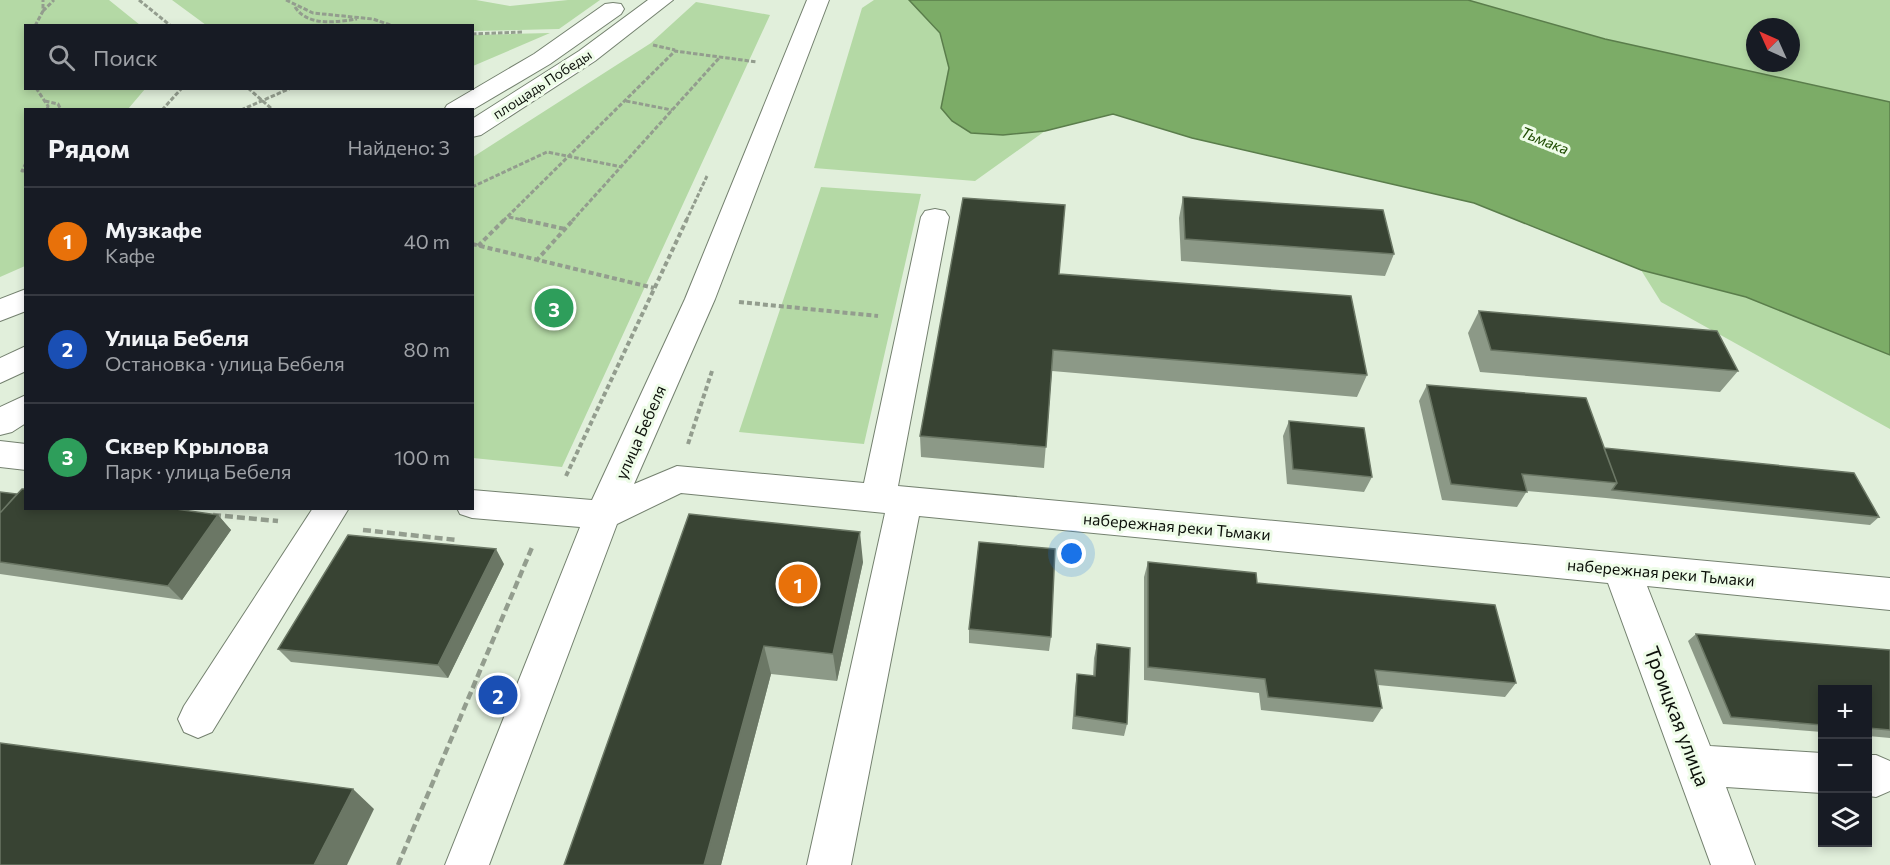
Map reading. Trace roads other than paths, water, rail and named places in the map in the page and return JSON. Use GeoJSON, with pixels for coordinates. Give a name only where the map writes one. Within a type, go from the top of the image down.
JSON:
{"type":"FeatureCollection","features":[{"type":"Feature","properties":{"kind":"street","name":"площадь Победы"},"geometry":{"type":"LineString","coordinates":[[459,108],[501,84],[626,0]]}},
{"type":"Feature","properties":{"kind":"street","name":"площадь Победы"},"geometry":{"type":"LineString","coordinates":[[474,129],[557,76],[662,0]]}},
{"type":"Feature","properties":{"kind":"street","name":"улица Бебеля"},"geometry":{"type":"LineString","coordinates":[[467,865],[603,515],[700,299],[813,11]]}},
{"type":"Feature","properties":{"kind":"street","name":"площадь Победы"},"geometry":{"type":"LineString","coordinates":[[449,108],[501,84]]}},
{"type":"Feature","properties":{"kind":"street"},"geometry":{"type":"LineString","coordinates":[[829,865],[891,499],[914,320],[935,216]]}},
{"type":"Feature","properties":{"kind":"street"},"geometry":{"type":"LineString","coordinates":[[0,311],[24,300]]}},
{"type":"Feature","properties":{"kind":"street"},"geometry":{"type":"LineString","coordinates":[[0,372],[24,358]]}},
{"type":"Feature","properties":{"kind":"street"},"geometry":{"type":"LineString","coordinates":[[0,423],[24,408]]}},
{"type":"Feature","properties":{"kind":"street"},"geometry":{"type":"LineString","coordinates":[[0,454],[24,457]]}},
{"type":"Feature","properties":{"kind":"street","name":"набережная реки Тьмаки"},"geometry":{"type":"LineString","coordinates":[[603,515],[677,479],[1890,594]]}},
{"type":"Feature","properties":{"kind":"street"},"geometry":{"type":"LineString","coordinates":[[474,504],[603,515]]}},
{"type":"Feature","properties":{"kind":"street"},"geometry":{"type":"LineString","coordinates":[[198,719],[331,510]]}},
{"type":"Feature","properties":{"kind":"street","name":"Троицкая улица"},"geometry":{"type":"LineString","coordinates":[[1621,568],[1733,865]]}},
{"type":"Feature","properties":{"kind":"street"},"geometry":{"type":"LineString","coordinates":[[1697,765],[1818,773]]}},
{"type":"Feature","properties":{"kind":"water","name":"Тьмака"},"geometry":{"type":"Polygon","coordinates":[[[909,0],[1468,0],[1605,39],[1890,102],[1890,355],[1746,297],[1641,270],[1474,203],[1192,138],[1113,114],[1045,131],[1003,135],[971,133],[952,121],[941,108],[949,68],[940,33],[909,0]]]}},
{"type":"Feature","properties":{"kind":"place","name":"Сквер Крылова"},"geometry":{"type":"Point","coordinates":[554,308]}},
{"type":"Feature","properties":{"kind":"place","name":"Музкафе"},"geometry":{"type":"Point","coordinates":[798,584]}},
{"type":"Feature","properties":{"kind":"place","name":"Улица Бебеля"},"geometry":{"type":"Point","coordinates":[498,695]}}]}
